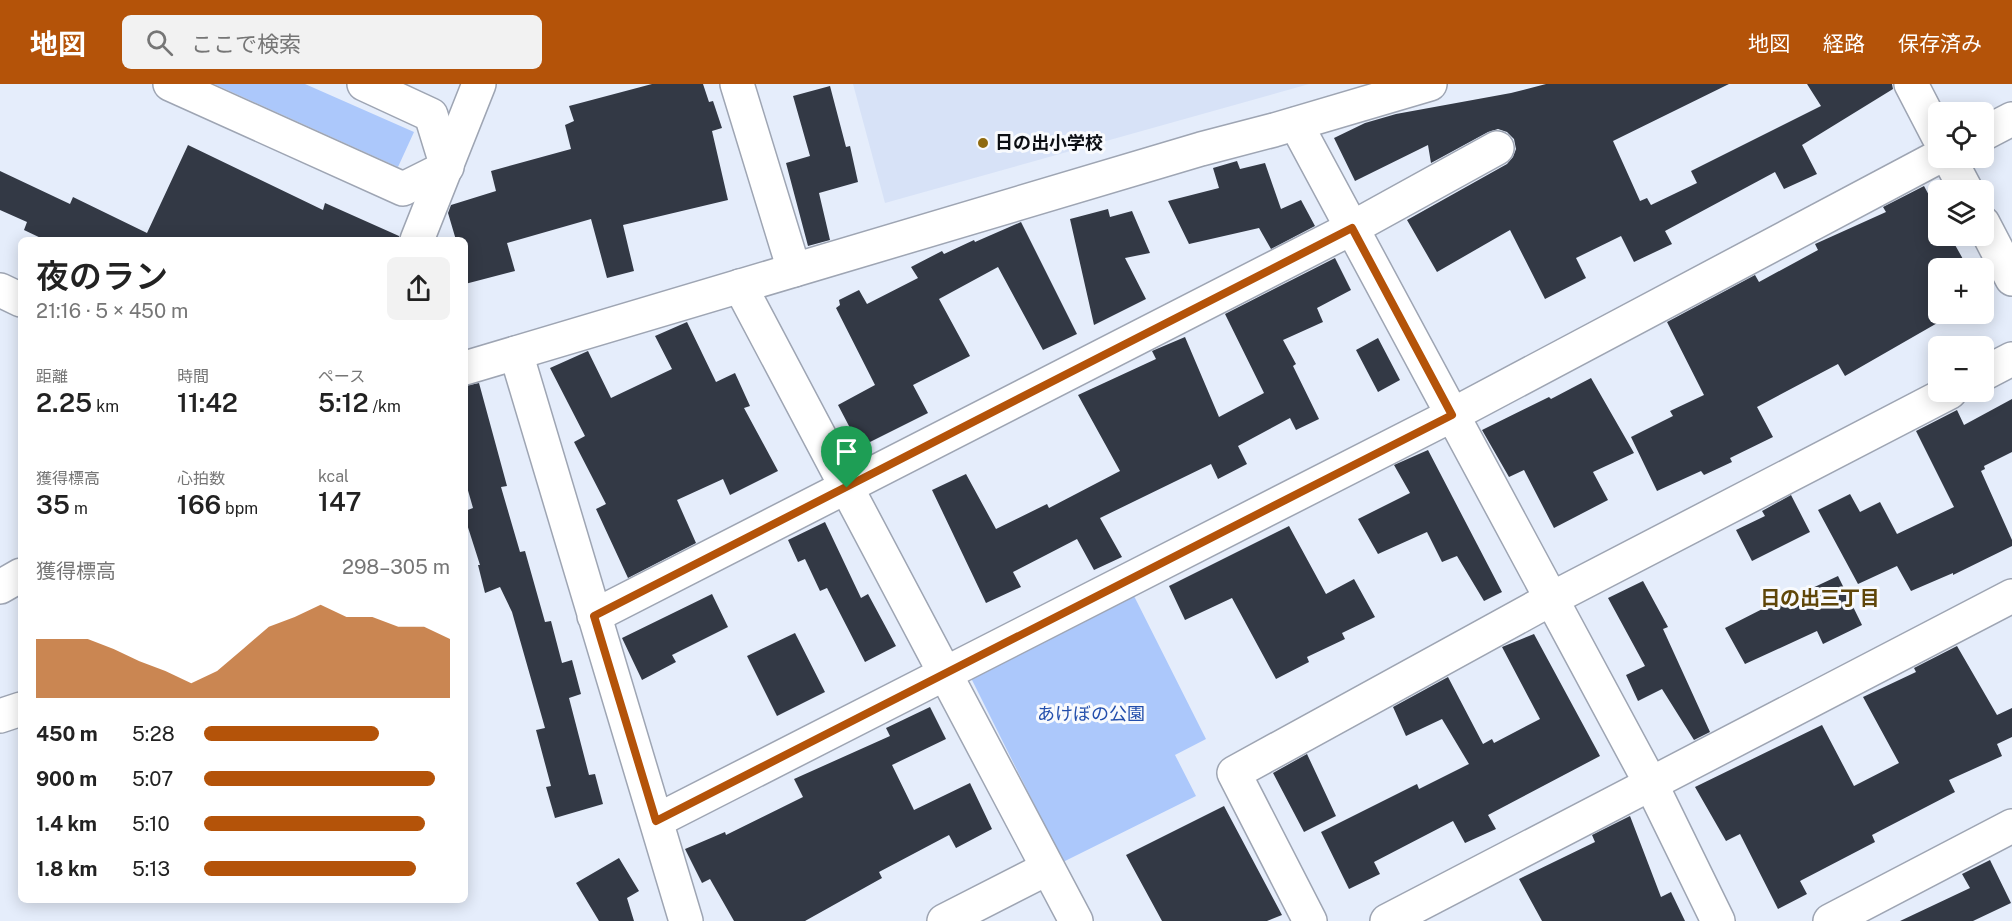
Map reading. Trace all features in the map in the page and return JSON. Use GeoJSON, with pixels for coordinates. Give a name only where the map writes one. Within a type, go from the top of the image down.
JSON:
{"type":"FeatureCollection","features":[{"type":"Feature","properties":{"kind":"street"},"geometry":{"type":"LineString","coordinates":[[170,84],[403,189],[447,166]]}},
{"type":"Feature","properties":{"kind":"street"},"geometry":{"type":"LineString","coordinates":[[364,84],[431,115],[447,166]]}},
{"type":"Feature","properties":{"kind":"street"},"geometry":{"type":"LineString","coordinates":[[418,237],[479,84]]}},
{"type":"Feature","properties":{"kind":"street"},"geometry":{"type":"LineString","coordinates":[[737,84],[794,270]]}},
{"type":"Feature","properties":{"kind":"street"},"geometry":{"type":"LineString","coordinates":[[468,367],[1189,152],[1296,124],[1430,84]]}},
{"type":"Feature","properties":{"kind":"street"},"geometry":{"type":"LineString","coordinates":[[1911,84],[1928,117]]}},
{"type":"Feature","properties":{"kind":"street"},"geometry":{"type":"LineString","coordinates":[[1994,128],[2012,119]]}},
{"type":"Feature","properties":{"kind":"street"},"geometry":{"type":"LineString","coordinates":[[1296,124],[1651,784],[1718,921]]}},
{"type":"Feature","properties":{"kind":"street"},"geometry":{"type":"LineString","coordinates":[[594,616],[1352,228],[1497,148]]}},
{"type":"Feature","properties":{"kind":"street"},"geometry":{"type":"LineString","coordinates":[[656,821],[1452,415],[1928,162]]}},
{"type":"Feature","properties":{"kind":"street"},"geometry":{"type":"LineString","coordinates":[[1994,244],[2012,279]]}},
{"type":"Feature","properties":{"kind":"street"},"geometry":{"type":"LineString","coordinates":[[740,286],[1076,921]]}},
{"type":"Feature","properties":{"kind":"street"},"geometry":{"type":"LineString","coordinates":[[0,290],[18,299]]}},
{"type":"Feature","properties":{"kind":"street"},"geometry":{"type":"LineString","coordinates":[[516,353],[686,921]]}},
{"type":"Feature","properties":{"kind":"street"},"geometry":{"type":"LineString","coordinates":[[1994,368],[2012,359]]}},
{"type":"Feature","properties":{"kind":"street"},"geometry":{"type":"LineString","coordinates":[[1310,921],[1233,773],[1551,599],[1931,402]]}},
{"type":"Feature","properties":{"kind":"street"},"geometry":{"type":"LineString","coordinates":[[0,587],[18,577]]}},
{"type":"Feature","properties":{"kind":"street"},"geometry":{"type":"LineString","coordinates":[[1387,921],[2012,596]]}},
{"type":"Feature","properties":{"kind":"street"},"geometry":{"type":"LineString","coordinates":[[0,716],[18,710]]}},
{"type":"Feature","properties":{"kind":"street"},"geometry":{"type":"LineString","coordinates":[[1830,921],[2012,826]]}},
{"type":"Feature","properties":{"kind":"street"},"geometry":{"type":"LineString","coordinates":[[944,921],[1048,868]]}},
{"type":"Feature","properties":{"kind":"shaded area","name":"日の出小学校"},"geometry":{"type":"Polygon","coordinates":[[[853,84],[1309,84],[885,203],[853,84]]]}},
{"type":"Feature","properties":{"kind":"green space"},"geometry":{"type":"Polygon","coordinates":[[[214,84],[305,84],[414,132],[398,167],[214,84]]]}},
{"type":"Feature","properties":{"kind":"green space","name":"あけぼの公園"},"geometry":{"type":"Polygon","coordinates":[[[1132,592],[1206,739],[1175,755],[1196,796],[1063,862],[969,674],[1132,592]]]}},
{"type":"Feature","properties":{"kind":"building"},"geometry":{"type":"Polygon","coordinates":[[[652,84],[703,84],[709,102],[713,101],[722,128],[712,131],[728,200],[623,225],[634,271],[607,278],[591,219],[507,243],[515,271],[468,283],[468,237],[455,237],[448,213],[451,205],[496,191],[491,171],[571,149],[565,125],[574,121],[569,106],[652,84]]]}},
{"type":"Feature","properties":{"kind":"building"},"geometry":{"type":"Polygon","coordinates":[[[1546,84],[1729,84],[1613,141],[1640,201],[1647,198],[1651,205],[1697,183],[1691,171],[1821,106],[1807,84],[1892,84],[1893,89],[1802,145],[1817,174],[1784,189],[1775,172],[1665,231],[1672,244],[1634,262],[1621,236],[1576,258],[1586,278],[1545,299],[1510,230],[1437,272],[1407,220],[1507,164],[1516,149],[1514,139],[1507,132],[1498,129],[1488,132],[1431,163],[1428,145],[1355,181],[1334,138],[1365,123],[1396,114],[1511,93],[1546,84]]]}},
{"type":"Feature","properties":{"kind":"building"},"geometry":{"type":"Polygon","coordinates":[[[830,86],[846,147],[850,146],[858,182],[819,193],[830,240],[808,246],[786,163],[810,156],[793,96],[830,86]]]}},
{"type":"Feature","properties":{"kind":"building"},"geometry":{"type":"Polygon","coordinates":[[[188,145],[323,210],[325,203],[399,237],[39,237],[24,230],[27,222],[0,210],[0,171],[70,204],[73,197],[147,233],[188,145]]]}},
{"type":"Feature","properties":{"kind":"building"},"geometry":{"type":"Polygon","coordinates":[[[1237,161],[1240,169],[1265,163],[1281,209],[1301,200],[1315,226],[1271,249],[1259,228],[1189,244],[1168,201],[1219,188],[1213,168],[1237,161]]]}},
{"type":"Feature","properties":{"kind":"building"},"geometry":{"type":"Polygon","coordinates":[[[1924,186],[1928,193],[1928,246],[1956,246],[1962,258],[1928,258],[1928,324],[1936,324],[1845,376],[1838,364],[1757,407],[1773,437],[1730,458],[1732,462],[1704,475],[1701,471],[1657,491],[1631,437],[1673,416],[1670,411],[1704,395],[1667,322],[1755,275],[1759,282],[1818,250],[1815,244],[1886,212],[1883,207],[1924,186]]]}},
{"type":"Feature","properties":{"kind":"building"},"geometry":{"type":"Polygon","coordinates":[[[1108,209],[1110,217],[1132,211],[1150,253],[1125,258],[1146,299],[1094,325],[1070,219],[1108,209]]]}},
{"type":"Feature","properties":{"kind":"building"},"geometry":{"type":"Polygon","coordinates":[[[1021,222],[1077,334],[1043,350],[998,267],[939,299],[970,356],[913,385],[928,413],[860,447],[838,405],[875,385],[836,308],[840,305],[839,300],[859,290],[867,304],[918,278],[911,267],[942,251],[944,254],[1021,222]]]}},
{"type":"Feature","properties":{"kind":"building"},"geometry":{"type":"Polygon","coordinates":[[[1335,258],[1351,290],[1317,308],[1323,322],[1283,340],[1296,364],[1293,366],[1319,419],[1296,430],[1290,418],[1238,446],[1247,464],[1218,479],[1211,464],[1100,518],[1122,557],[1094,570],[1077,539],[1013,572],[1021,587],[986,603],[932,490],[966,474],[996,529],[1047,504],[1049,508],[1120,471],[1078,395],[1156,359],[1152,351],[1185,337],[1219,417],[1264,393],[1225,314],[1335,258]]]}},
{"type":"Feature","properties":{"kind":"building"},"geometry":{"type":"Polygon","coordinates":[[[687,322],[716,382],[735,373],[750,406],[744,408],[778,471],[730,495],[723,479],[677,500],[696,543],[628,578],[596,509],[606,504],[574,442],[585,436],[550,368],[588,351],[611,398],[672,369],[655,336],[687,322]]]}},
{"type":"Feature","properties":{"kind":"building"},"geometry":{"type":"Polygon","coordinates":[[[1378,338],[1400,380],[1378,392],[1356,350],[1378,338]]]}},
{"type":"Feature","properties":{"kind":"building"},"geometry":{"type":"Polygon","coordinates":[[[1591,378],[1634,453],[1593,472],[1608,500],[1554,528],[1524,470],[1509,477],[1482,430],[1591,378]]]}},
{"type":"Feature","properties":{"kind":"building"},"geometry":{"type":"Polygon","coordinates":[[[479,383],[507,486],[501,487],[520,552],[525,551],[545,622],[551,621],[562,663],[572,660],[581,694],[569,698],[589,775],[595,774],[603,804],[555,818],[546,787],[551,786],[536,730],[545,728],[512,612],[500,587],[485,593],[478,565],[480,565],[468,527],[468,510],[473,508],[468,490],[468,385],[479,383]]]}},
{"type":"Feature","properties":{"kind":"building"},"geometry":{"type":"Polygon","coordinates":[[[2012,399],[2012,452],[1984,466],[1985,469],[1981,471],[2012,540],[2012,546],[1953,575],[1953,573],[1911,591],[1897,566],[1858,584],[1818,510],[1850,494],[1860,512],[1880,502],[1897,534],[1954,507],[1916,431],[1957,410],[1964,425],[2012,399]]]}},
{"type":"Feature","properties":{"kind":"building"},"geometry":{"type":"Polygon","coordinates":[[[1428,450],[1502,592],[1484,601],[1457,556],[1442,562],[1427,532],[1378,554],[1358,519],[1410,493],[1394,465],[1428,450]]]}},
{"type":"Feature","properties":{"kind":"building"},"geometry":{"type":"Polygon","coordinates":[[[1791,495],[1810,532],[1752,561],[1736,530],[1765,516],[1762,511],[1791,495]]]}},
{"type":"Feature","properties":{"kind":"building"},"geometry":{"type":"Polygon","coordinates":[[[825,522],[861,598],[868,594],[896,646],[865,662],[827,588],[820,591],[805,559],[798,562],[788,540],[825,522]]]}},
{"type":"Feature","properties":{"kind":"building"},"geometry":{"type":"Polygon","coordinates":[[[1289,526],[1326,594],[1354,579],[1375,617],[1342,633],[1345,639],[1307,657],[1309,662],[1276,679],[1232,598],[1185,620],[1169,586],[1289,526]]]}},
{"type":"Feature","properties":{"kind":"building"},"geometry":{"type":"Polygon","coordinates":[[[1838,576],[1862,625],[1823,644],[1817,631],[1745,664],[1725,628],[1790,595],[1791,598],[1838,576]]]}},
{"type":"Feature","properties":{"kind":"building"},"geometry":{"type":"Polygon","coordinates":[[[1643,581],[1668,627],[1663,629],[1710,732],[1694,740],[1662,689],[1638,701],[1626,675],[1645,666],[1608,598],[1643,581]]]}},
{"type":"Feature","properties":{"kind":"building"},"geometry":{"type":"Polygon","coordinates":[[[712,594],[728,627],[672,655],[676,662],[642,680],[622,638],[712,594]]]}},
{"type":"Feature","properties":{"kind":"building"},"geometry":{"type":"Polygon","coordinates":[[[795,633],[825,692],[777,716],[747,656],[795,633]]]}},
{"type":"Feature","properties":{"kind":"building"},"geometry":{"type":"Polygon","coordinates":[[[1534,634],[1600,756],[1488,815],[1496,829],[1465,843],[1453,821],[1374,862],[1380,874],[1349,889],[1321,832],[1417,784],[1419,789],[1469,764],[1442,719],[1406,736],[1393,707],[1448,677],[1483,744],[1492,739],[1494,743],[1540,719],[1502,647],[1534,634]]]}},
{"type":"Feature","properties":{"kind":"building"},"geometry":{"type":"Polygon","coordinates":[[[1957,646],[1997,715],[2012,708],[2012,737],[1997,744],[2002,756],[1949,780],[1955,792],[1872,835],[1875,842],[1800,881],[1807,894],[1778,909],[1740,834],[1726,841],[1695,787],[1822,725],[1854,786],[1899,763],[1863,697],[1916,672],[1914,668],[1957,646]]]}},
{"type":"Feature","properties":{"kind":"building"},"geometry":{"type":"Polygon","coordinates":[[[930,707],[946,739],[892,765],[914,810],[970,783],[992,829],[956,848],[949,835],[879,872],[882,878],[805,921],[734,921],[710,879],[702,883],[685,849],[725,832],[726,835],[803,797],[794,779],[890,736],[886,728],[930,707]]]}},
{"type":"Feature","properties":{"kind":"building"},"geometry":{"type":"Polygon","coordinates":[[[1307,754],[1336,816],[1304,832],[1273,773],[1307,754]]]}},
{"type":"Feature","properties":{"kind":"building"},"geometry":{"type":"Polygon","coordinates":[[[1224,806],[1282,915],[1267,921],[1162,921],[1126,855],[1224,806]]]}},
{"type":"Feature","properties":{"kind":"building"},"geometry":{"type":"Polygon","coordinates":[[[1630,816],[1661,897],[1671,892],[1685,921],[1542,921],[1519,879],[1595,842],[1592,835],[1630,816]]]}},
{"type":"Feature","properties":{"kind":"building"},"geometry":{"type":"Polygon","coordinates":[[[619,858],[639,891],[627,898],[634,921],[599,921],[576,883],[619,858]]]}},
{"type":"Feature","properties":{"kind":"building"},"geometry":{"type":"Polygon","coordinates":[[[1990,860],[2011,903],[1973,921],[1900,921],[1970,888],[1962,874],[1990,860]]]}},
{"type":"Feature","properties":{"kind":"place","name":"日の出小学校"},"geometry":{"type":"Point","coordinates":[983,143]}},
{"type":"Feature","properties":{"kind":"district","name":"日の出三丁目"},"geometry":{"type":"Point","coordinates":[1820,598]}},
{"type":"Feature","properties":{"kind":"route"},"geometry":{"type":"LineString","coordinates":[[1352,228],[1452,415],[656,821],[594,616],[847,488],[1352,228]]}}]}
